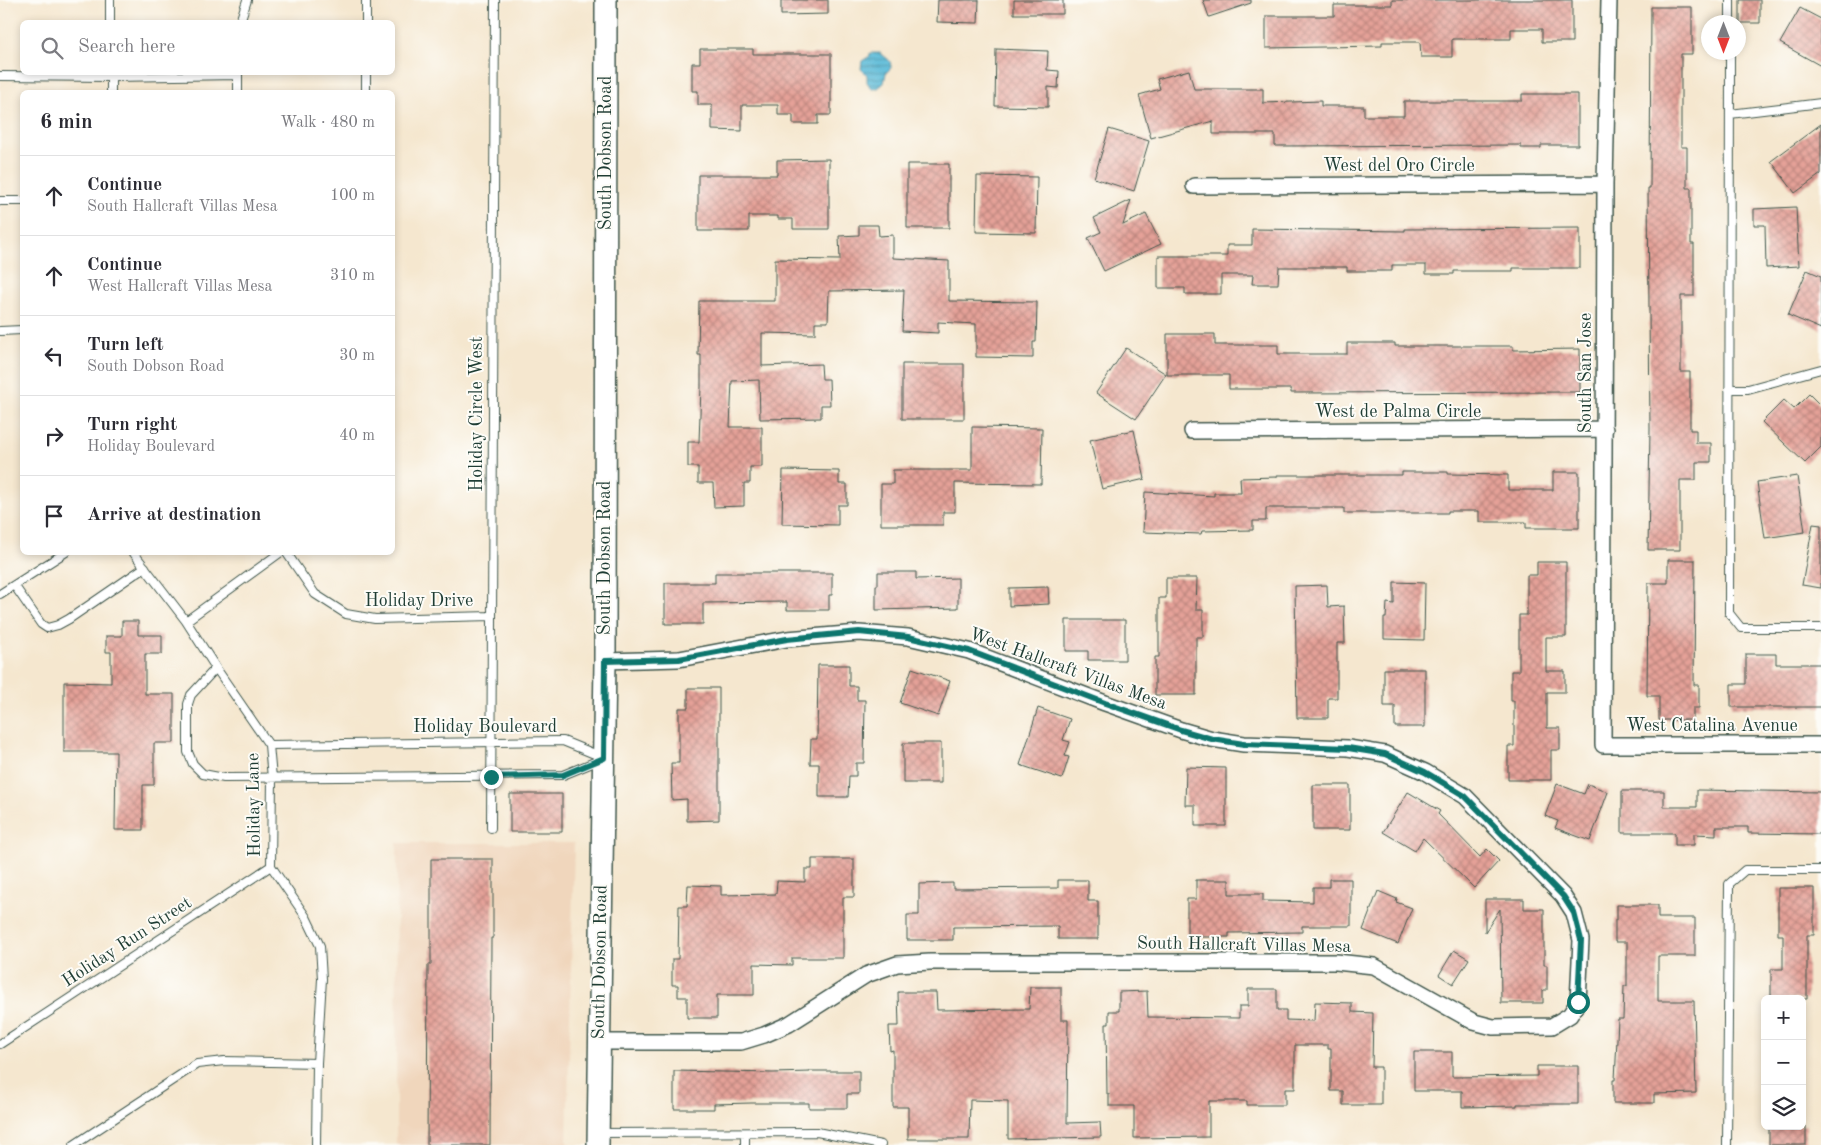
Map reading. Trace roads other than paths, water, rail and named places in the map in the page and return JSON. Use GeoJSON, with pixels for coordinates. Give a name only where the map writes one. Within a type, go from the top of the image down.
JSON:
{"type":"FeatureCollection","features":[{"type":"Feature","properties":{"kind":"main road","name":"South Dobson Road"},"geometry":{"type":"LineString","coordinates":[[598,1139],[605,661],[606,0]]}},
{"type":"Feature","properties":{"kind":"street","name":"South San Jose"},"geometry":{"type":"LineString","coordinates":[[1603,745],[1605,184],[1609,0]]}},
{"type":"Feature","properties":{"kind":"street","name":"West del Oro Circle"},"geometry":{"type":"LineString","coordinates":[[1194,186],[1605,184]]}},
{"type":"Feature","properties":{"kind":"street","name":"West de Palma Circle"},"geometry":{"type":"LineString","coordinates":[[1192,431],[1605,429]]}},
{"type":"Feature","properties":{"kind":"street","name":"West Hallcraft Villas Mesa"},"geometry":{"type":"LineString","coordinates":[[605,661],[679,659],[787,639],[859,632],[908,637],[969,651],[1105,703],[1212,739],[1244,744],[1348,748],[1385,754],[1425,772],[1451,788]]}},
{"type":"Feature","properties":{"kind":"street","name":"West Catalina Avenue"},"geometry":{"type":"LineString","coordinates":[[1603,745],[1821,745]]}},
{"type":"Feature","properties":{"kind":"street","name":"South Hallcraft Villas Mesa"},"geometry":{"type":"LineString","coordinates":[[599,1042],[740,1042],[764,1036],[789,1024],[866,975],[896,964],[979,962],[1336,962],[1374,966],[1474,1022],[1493,1027],[1552,1026],[1570,1015],[1578,1002],[1581,940],[1574,913],[1563,896],[1465,796],[1451,788]]}},
{"type":"Feature","properties":{"kind":"lane"},"geometry":{"type":"LineString","coordinates":[[110,0],[110,20]]}},
{"type":"Feature","properties":{"kind":"lane"},"geometry":{"type":"LineString","coordinates":[[241,20],[247,0]]}},
{"type":"Feature","properties":{"kind":"lane"},"geometry":{"type":"LineString","coordinates":[[366,0],[366,20]]}},
{"type":"Feature","properties":{"kind":"lane","name":"Holiday Circle West"},"geometry":{"type":"LineString","coordinates":[[491,828],[495,0]]}},
{"type":"Feature","properties":{"kind":"lane"},"geometry":{"type":"LineString","coordinates":[[1730,0],[1730,15]]}},
{"type":"Feature","properties":{"kind":"lane"},"geometry":{"type":"LineString","coordinates":[[1730,60],[1729,613],[1741,628],[1821,628]]}},
{"type":"Feature","properties":{"kind":"lane"},"geometry":{"type":"LineString","coordinates":[[0,76],[111,75],[111,90]]}},
{"type":"Feature","properties":{"kind":"lane"},"geometry":{"type":"LineString","coordinates":[[238,75],[238,90]]}},
{"type":"Feature","properties":{"kind":"lane"},"geometry":{"type":"LineString","coordinates":[[366,75],[366,90]]}},
{"type":"Feature","properties":{"kind":"lane"},"geometry":{"type":"LineString","coordinates":[[1730,114],[1821,103]]}},
{"type":"Feature","properties":{"kind":"lane"},"geometry":{"type":"LineString","coordinates":[[0,201],[20,201]]}},
{"type":"Feature","properties":{"kind":"lane"},"geometry":{"type":"LineString","coordinates":[[0,331],[20,330]]}},
{"type":"Feature","properties":{"kind":"lane"},"geometry":{"type":"LineString","coordinates":[[1729,389],[1748,389],[1821,369]]}},
{"type":"Feature","properties":{"kind":"lane"},"geometry":{"type":"LineString","coordinates":[[0,594],[61,555]]}},
{"type":"Feature","properties":{"kind":"lane","name":"Holiday Lane"},"geometry":{"type":"LineString","coordinates":[[135,555],[186,621],[269,744],[272,778],[271,866],[306,917],[320,946],[322,979],[316,1145]]}},
{"type":"Feature","properties":{"kind":"lane"},"geometry":{"type":"LineString","coordinates":[[186,621],[277,555]]}},
{"type":"Feature","properties":{"kind":"lane","name":"Holiday Drive"},"geometry":{"type":"LineString","coordinates":[[288,555],[315,594],[346,614],[375,619],[491,616]]}},
{"type":"Feature","properties":{"kind":"lane"},"geometry":{"type":"LineString","coordinates":[[14,585],[41,624],[47,628],[69,619],[145,567]]}},
{"type":"Feature","properties":{"kind":"lane"},"geometry":{"type":"LineString","coordinates":[[216,668],[191,696],[188,704],[188,752],[193,764],[203,774],[224,778],[563,775],[604,758]]}},
{"type":"Feature","properties":{"kind":"lane","name":"Holiday Boulevard"},"geometry":{"type":"LineString","coordinates":[[269,744],[563,741],[604,758]]}},
{"type":"Feature","properties":{"kind":"lane","name":"Holiday Run Street"},"geometry":{"type":"LineString","coordinates":[[0,1044],[271,866]]}},
{"type":"Feature","properties":{"kind":"lane"},"geometry":{"type":"LineString","coordinates":[[1727,1145],[1729,884],[1745,870],[1821,870]]}},
{"type":"Feature","properties":{"kind":"lane"},"geometry":{"type":"LineString","coordinates":[[74,1145],[197,1064],[224,1061],[318,1063]]}},
{"type":"Feature","properties":{"kind":"lane"},"geometry":{"type":"LineString","coordinates":[[598,1139],[817,1132],[881,1145]]}},
{"type":"Feature","properties":{"kind":"lane"},"geometry":{"type":"LineString","coordinates":[[744,1145],[745,1133]]}},
{"type":"Feature","properties":{"kind":"water"},"geometry":{"type":"Polygon","coordinates":[[[870,53],[881,53],[890,61],[891,68],[886,73],[884,83],[878,88],[871,88],[867,82],[867,75],[861,69],[862,61],[870,56],[870,53]]]}}]}
